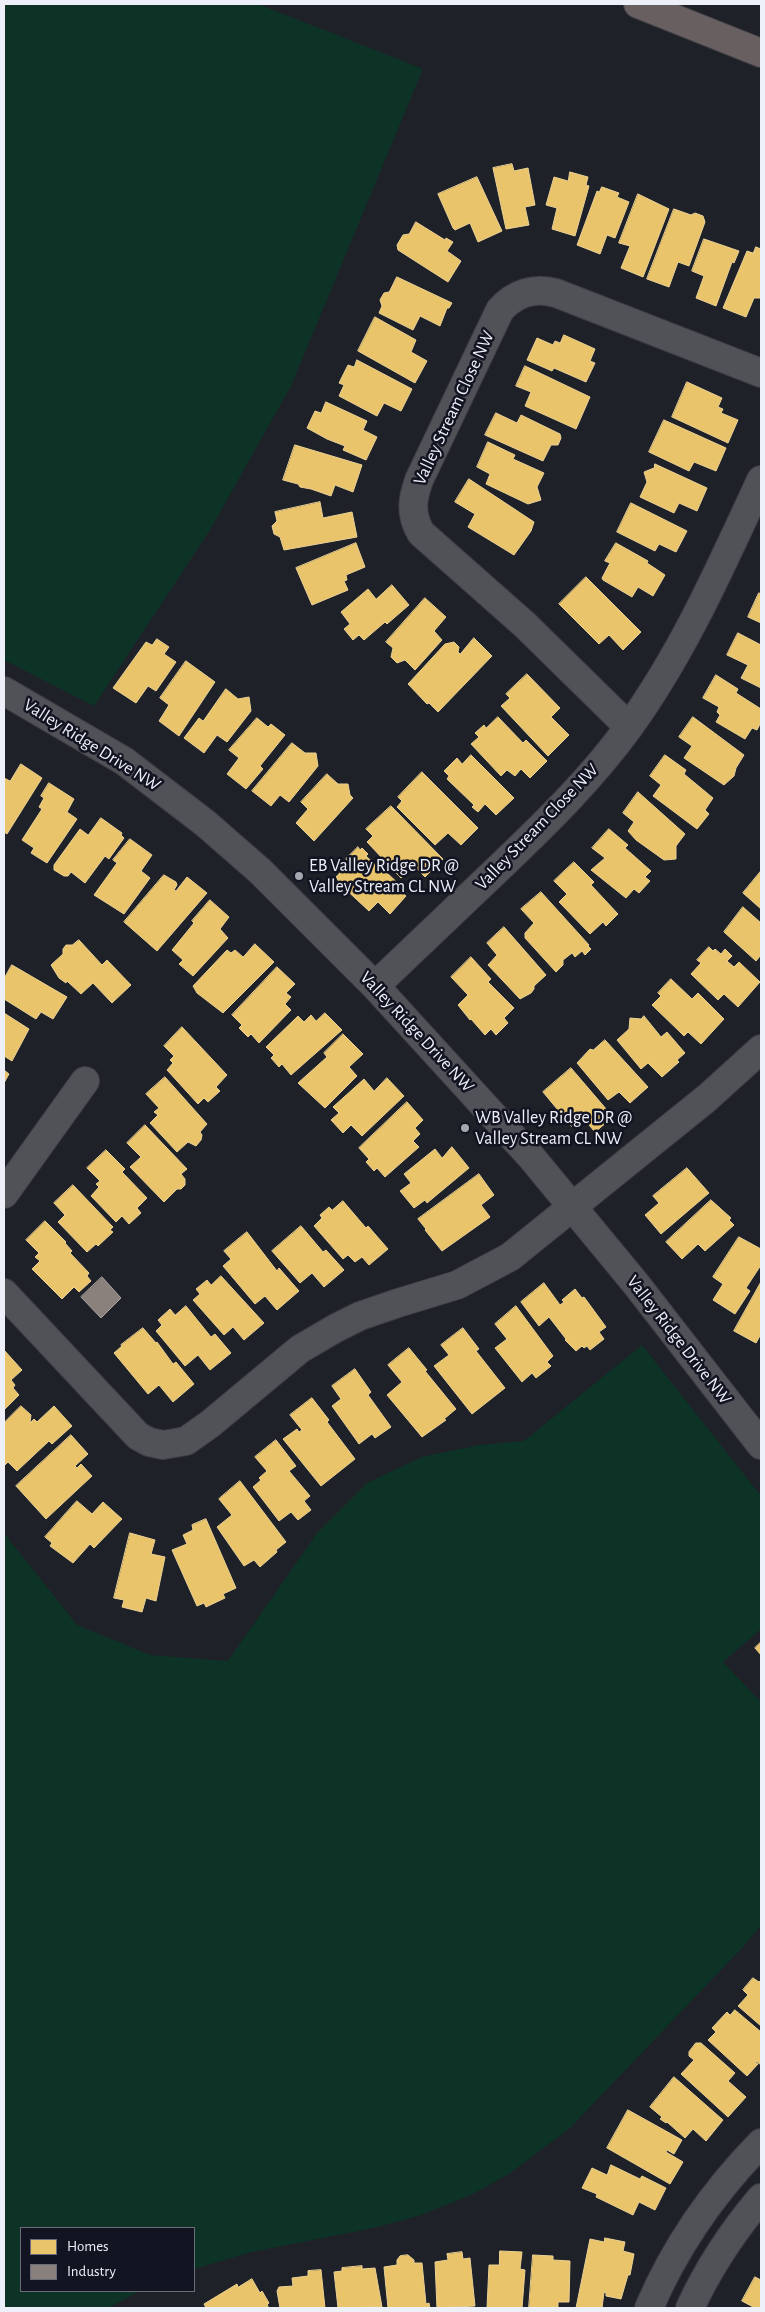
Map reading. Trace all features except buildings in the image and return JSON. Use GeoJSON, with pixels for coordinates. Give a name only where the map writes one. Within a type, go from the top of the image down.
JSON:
{"type":"FeatureCollection","features":[{"type":"Feature","properties":{"kind":"highway"},"geometry":{"type":"LineString","coordinates":[[638,4],[761,53]]}},
{"type":"Feature","properties":{"kind":"street","name":"Valley Stream Close NW"},"geometry":{"type":"LineString","coordinates":[[629,727],[524,624],[420,533],[412,512],[412,498],[418,480],[500,310],[514,297],[524,293],[547,290],[556,293],[761,373]]}},
{"type":"Feature","properties":{"kind":"street","name":"Valley Stream Close NW"},"geometry":{"type":"LineString","coordinates":[[375,986],[555,814],[579,789],[629,727],[659,683],[675,655],[721,566],[761,480]]}},
{"type":"Feature","properties":{"kind":"street","name":"Valley Ridge Drive NW"},"geometry":{"type":"LineString","coordinates":[[4,691],[124,761],[198,817],[260,871],[375,986],[532,1158],[756,1429]]}},
{"type":"Feature","properties":{"kind":"street"},"geometry":{"type":"LineString","coordinates":[[4,1293],[138,1436],[149,1442],[163,1445],[186,1441],[210,1424],[300,1349],[360,1316],[457,1285],[510,1257],[707,1098],[761,1048]]}},
{"type":"Feature","properties":{"kind":"street"},"geometry":{"type":"LineString","coordinates":[[4,1194],[85,1081]]}},
{"type":"Feature","properties":{"kind":"street"},"geometry":{"type":"LineString","coordinates":[[649,2308],[665,2275],[705,2211],[738,2167],[761,2143]]}},
{"type":"Feature","properties":{"kind":"street"},"geometry":{"type":"LineString","coordinates":[[690,2308],[698,2291],[742,2221],[761,2198]]}},
{"type":"Feature","properties":{"kind":"green space"},"geometry":{"type":"Polygon","coordinates":[[[4,4],[258,4],[423,69],[291,386],[210,530],[94,706],[4,660],[4,4]]]}},
{"type":"Feature","properties":{"kind":"green space"},"geometry":{"type":"Polygon","coordinates":[[[642,1345],[761,1496],[761,1629],[723,1662],[761,1702],[761,1925],[741,1949],[570,2128],[509,2174],[471,2195],[418,2216],[373,2228],[252,2252],[195,2269],[195,2227],[20,2227],[20,2292],[138,2292],[108,2308],[4,2308],[4,1533],[77,1625],[150,1655],[228,1661],[317,1533],[367,1483],[422,1457],[479,1445],[524,1441],[642,1345]]]}},
{"type":"Feature","properties":{"kind":"place","name":"EB Valley Ridge DR @ Valley Stream CL NW"},"geometry":{"type":"Point","coordinates":[299,876]}},
{"type":"Feature","properties":{"kind":"place","name":"WB Valley Ridge DR @ Valley Stream CL NW"},"geometry":{"type":"Point","coordinates":[465,1128]}}]}
